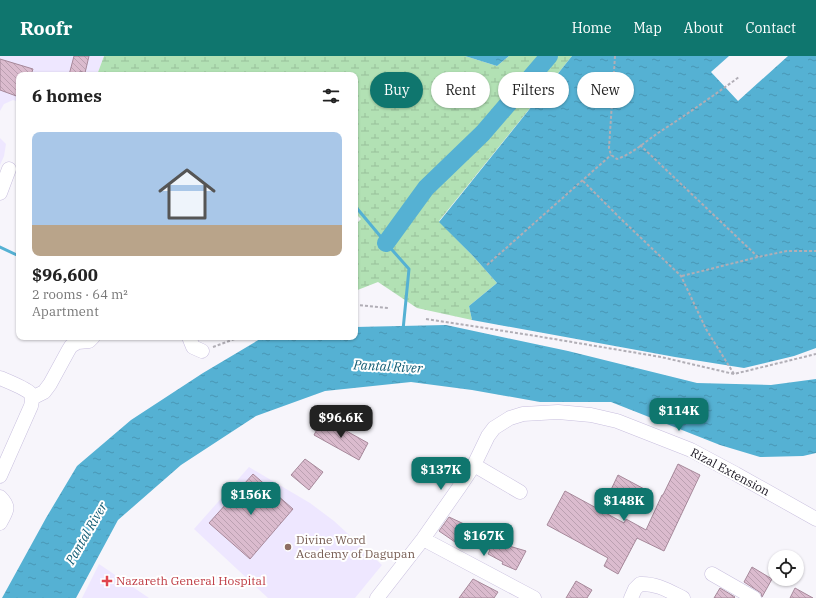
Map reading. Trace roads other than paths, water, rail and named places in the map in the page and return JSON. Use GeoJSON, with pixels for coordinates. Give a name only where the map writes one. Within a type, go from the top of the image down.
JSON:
{"type":"FeatureCollection","features":[{"type":"Feature","properties":{"kind":"street"},"geometry":{"type":"LineString","coordinates":[[0,193],[9,169]]}},
{"type":"Feature","properties":{"kind":"street"},"geometry":{"type":"LineString","coordinates":[[32,398],[44,392],[50,384],[71,346],[78,342],[90,340]]}},
{"type":"Feature","properties":{"kind":"street"},"geometry":{"type":"LineString","coordinates":[[190,340],[193,347],[202,351]]}},
{"type":"Feature","properties":{"kind":"street"},"geometry":{"type":"LineString","coordinates":[[0,378],[26,390],[32,398],[31,406],[0,476]]}},
{"type":"Feature","properties":{"kind":"street","name":"Rizal Extension"},"geometry":{"type":"LineString","coordinates":[[377,598],[423,539],[458,489],[494,428],[510,418],[523,414],[558,412],[590,415],[617,421],[692,450],[816,519]]}},
{"type":"Feature","properties":{"kind":"street"},"geometry":{"type":"LineString","coordinates":[[474,464],[520,492]]}},
{"type":"Feature","properties":{"kind":"street"},"geometry":{"type":"LineString","coordinates":[[0,497],[5,502],[7,510],[0,523]]}},
{"type":"Feature","properties":{"kind":"street"},"geometry":{"type":"LineString","coordinates":[[423,539],[534,598]]}},
{"type":"Feature","properties":{"kind":"street"},"geometry":{"type":"LineString","coordinates":[[712,574],[754,598]]}},
{"type":"Feature","properties":{"kind":"street"},"geometry":{"type":"LineString","coordinates":[[631,598],[635,589],[640,584],[648,583],[683,598]]}},
{"type":"Feature","properties":{"kind":"water"},"geometry":{"type":"Polygon","coordinates":[[[465,56],[509,56],[497,66],[465,56]]]}},
{"type":"Feature","properties":{"kind":"water"},"geometry":{"type":"Polygon","coordinates":[[[572,56],[729,56],[711,72],[738,101],[788,56],[816,56],[816,348],[794,356],[744,368],[472,320],[469,306],[497,283],[473,256],[439,222],[530,108],[569,108],[569,72],[559,72],[572,56]]]}},
{"type":"Feature","properties":{"kind":"water","name":"Pantal River"},"geometry":{"type":"Polygon","coordinates":[[[446,325],[568,351],[697,383],[771,385],[816,379],[816,453],[803,456],[760,457],[720,445],[611,402],[540,402],[472,390],[411,382],[325,391],[256,416],[181,465],[118,520],[76,598],[2,598],[46,518],[77,466],[131,420],[203,373],[258,340],[358,340],[358,327],[446,325]]]}},
{"type":"Feature","properties":{"kind":"waterway"},"geometry":{"type":"LineString","coordinates":[[386,243],[426,188],[483,133],[549,56]]}},
{"type":"Feature","properties":{"kind":"waterway"},"geometry":{"type":"LineString","coordinates":[[358,210],[409,269],[403,330]]}},
{"type":"Feature","properties":{"kind":"waterway"},"geometry":{"type":"LineString","coordinates":[[0,247],[16,255]]}},
{"type":"Feature","properties":{"kind":"place","name":"Divine Word Academy of Dagupan"},"geometry":{"type":"Point","coordinates":[288,547]}},
{"type":"Feature","properties":{"kind":"place","name":"Nazareth General Hospital"},"geometry":{"type":"Point","coordinates":[107,581]}}]}
